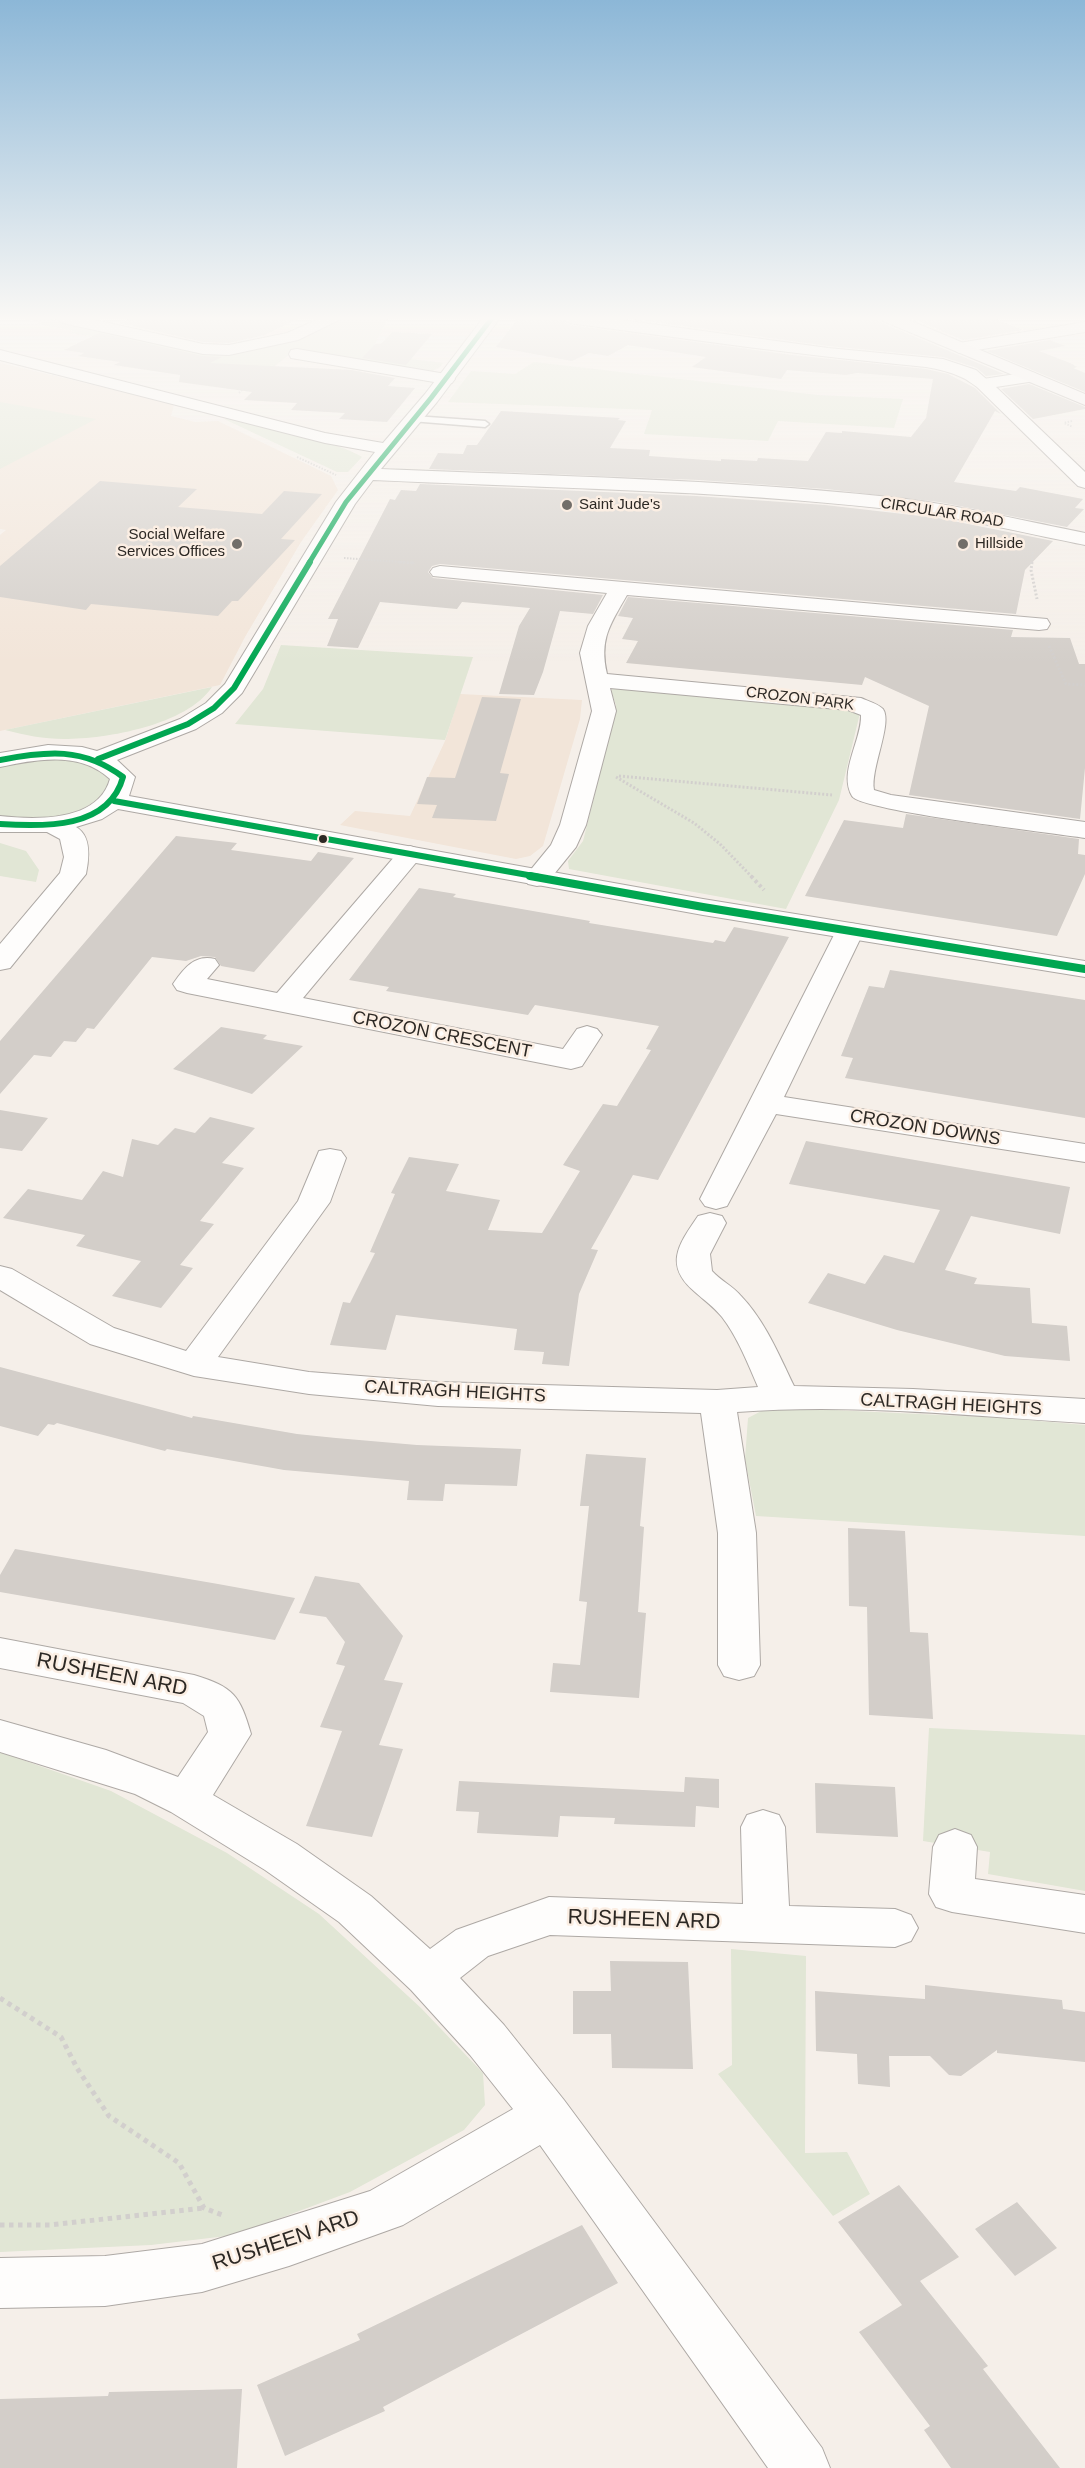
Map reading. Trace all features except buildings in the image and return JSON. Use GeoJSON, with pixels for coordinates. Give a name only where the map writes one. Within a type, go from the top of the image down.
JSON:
{"type":"FeatureCollection","features":[{"type":"Feature","properties":{"kind":"street"},"geometry":{"type":"LineString","coordinates":[[306,433],[387,449]]}},
{"type":"Feature","properties":{"kind":"street"},"geometry":{"type":"LineString","coordinates":[[98,759],[188,724],[214,708],[234,688],[346,502],[402,433]]}},
{"type":"Feature","properties":{"kind":"street"},"geometry":{"type":"LineString","coordinates":[[1034,433],[1085,482]]}},
{"type":"Feature","properties":{"kind":"street","name":"CIRCULAR ROAD"},"geometry":{"type":"LineString","coordinates":[[367,474],[671,488],[890,503],[964,514],[1085,540]]}},
{"type":"Feature","properties":{"kind":"street"},"geometry":{"type":"LineString","coordinates":[[440,572],[1039,624]]}},
{"type":"Feature","properties":{"kind":"street"},"geometry":{"type":"LineString","coordinates":[[537,878],[563,847],[573,825],[604,711],[591,653],[599,627],[620,588]]}},
{"type":"Feature","properties":{"kind":"street","name":"CROZON PARK"},"geometry":{"type":"LineString","coordinates":[[596,680],[853,702],[873,712],[875,723],[858,781],[862,794]]}},
{"type":"Feature","properties":{"kind":"street"},"geometry":{"type":"LineString","coordinates":[[0,760],[23,754],[50,752],[76,754],[98,759],[114,767],[123,777],[123,789],[114,801],[88,815],[52,824],[27,826],[0,824]]}},
{"type":"Feature","properties":{"kind":"street"},"geometry":{"type":"LineString","coordinates":[[862,794],[888,802],[1085,830]]}},
{"type":"Feature","properties":{"kind":"street"},"geometry":{"type":"LineString","coordinates":[[114,801],[537,878],[850,932],[1085,969]]}},
{"type":"Feature","properties":{"kind":"street"},"geometry":{"type":"LineString","coordinates":[[0,963],[73,874],[77,857],[72,835],[52,824]]}},
{"type":"Feature","properties":{"kind":"street"},"geometry":{"type":"LineString","coordinates":[[284,1004],[410,854]]}},
{"type":"Feature","properties":{"kind":"street"},"geometry":{"type":"LineString","coordinates":[[781,1397],[746,1324],[729,1302],[705,1285],[693,1266],[694,1250],[850,932]]}},
{"type":"Feature","properties":{"kind":"street","name":"CROZON CRESCENT"},"geometry":{"type":"LineString","coordinates":[[205,965],[187,984],[571,1060],[587,1035]]}},
{"type":"Feature","properties":{"kind":"street","name":"CROZON DOWNS"},"geometry":{"type":"LineString","coordinates":[[766,1103],[1085,1153]]}},
{"type":"Feature","properties":{"kind":"street"},"geometry":{"type":"LineString","coordinates":[[194,1365],[314,1202],[330,1158]]}},
{"type":"Feature","properties":{"kind":"street","name":"CALTRAGH HEIGHTS"},"geometry":{"type":"LineString","coordinates":[[0,1276],[102,1336],[194,1365],[309,1383],[438,1394],[717,1402],[781,1397],[914,1401],[1085,1411]]}},
{"type":"Feature","properties":{"kind":"street"},"geometry":{"type":"LineString","coordinates":[[717,1402],[737,1533],[739,1665]]}},
{"type":"Feature","properties":{"kind":"street","name":"RUSHEEN ARD"},"geometry":{"type":"LineString","coordinates":[[0,1653],[194,1690],[222,1707],[230,1734],[186,1800]]}},
{"type":"Feature","properties":{"kind":"street"},"geometry":{"type":"LineString","coordinates":[[0,1736],[91,1762],[150,1782],[186,1800],[281,1857],[355,1909],[428,1977],[487,2040],[547,2115],[802,2468]]}},
{"type":"Feature","properties":{"kind":"street"},"geometry":{"type":"LineString","coordinates":[[764,1827],[767,1925]]}},
{"type":"Feature","properties":{"kind":"street"},"geometry":{"type":"LineString","coordinates":[[955,1847],[952,1894],[1085,1914]]}},
{"type":"Feature","properties":{"kind":"street","name":"RUSHEEN ARD"},"geometry":{"type":"LineString","coordinates":[[428,1977],[472,1943],[549,1916],[895,1929]]}},
{"type":"Feature","properties":{"kind":"street","name":"RUSHEEN ARD"},"geometry":{"type":"LineString","coordinates":[[0,2283],[105,2280],[202,2268],[289,2242],[384,2209],[547,2115]]}},
{"type":"Feature","properties":{"kind":"path"},"geometry":{"type":"LineString","coordinates":[[314,556],[436,564],[440,572]]}},
{"type":"Feature","properties":{"kind":"path"},"geometry":{"type":"LineString","coordinates":[[770,918],[776,903],[720,844],[694,824],[613,775],[847,797],[862,794]]}},
{"type":"Feature","properties":{"kind":"path"},"geometry":{"type":"LineString","coordinates":[[0,1998],[62,2037],[76,2068],[109,2116],[179,2163],[204,2208]]}},
{"type":"Feature","properties":{"kind":"path"},"geometry":{"type":"LineString","coordinates":[[0,2225],[50,2224],[204,2208],[289,2242]]}},
{"type":"Feature","properties":{"kind":"shaded area"},"geometry":{"type":"Polygon","coordinates":[[[0,433],[243,433],[331,476],[338,490],[301,542],[245,637],[220,685],[0,731],[0,535],[6,530],[0,529],[0,433]]]}},
{"type":"Feature","properties":{"kind":"shaded area"},"geometry":{"type":"Polygon","coordinates":[[[460,694],[582,700],[580,719],[543,846],[530,856],[516,859],[340,825],[355,811],[410,816],[445,741],[460,694]]]}},
{"type":"Feature","properties":{"kind":"green space"},"geometry":{"type":"Polygon","coordinates":[[[0,433],[69,433],[0,469],[0,433]]]}},
{"type":"Feature","properties":{"kind":"green space"},"geometry":{"type":"Polygon","coordinates":[[[254,433],[295,433],[336,445],[362,457],[348,472],[337,472],[254,433]]]}},
{"type":"Feature","properties":{"kind":"green space"},"geometry":{"type":"Polygon","coordinates":[[[644,433],[772,433],[768,441],[644,433]]]}},
{"type":"Feature","properties":{"kind":"green space"},"geometry":{"type":"Polygon","coordinates":[[[281,645],[473,657],[445,740],[235,724],[263,689],[281,645]]]}},
{"type":"Feature","properties":{"kind":"green space"},"geometry":{"type":"Polygon","coordinates":[[[212,687],[200,700],[184,711],[166,720],[123,733],[64,739],[5,730],[212,687]]]}},
{"type":"Feature","properties":{"kind":"green space"},"geometry":{"type":"Polygon","coordinates":[[[613,688],[851,708],[860,713],[839,800],[786,909],[569,869],[568,861],[583,841],[613,722],[616,705],[611,691],[613,688]]]}},
{"type":"Feature","properties":{"kind":"green space"},"geometry":{"type":"Polygon","coordinates":[[[64,758],[83,762],[106,773],[111,779],[110,786],[100,798],[70,814],[44,818],[0,817],[0,765],[25,759],[64,758]]]}},
{"type":"Feature","properties":{"kind":"green space"},"geometry":{"type":"Polygon","coordinates":[[[0,843],[26,851],[39,870],[36,882],[0,876],[0,843]]]}},
{"type":"Feature","properties":{"kind":"green space"},"geometry":{"type":"Polygon","coordinates":[[[769,1407],[1004,1418],[1085,1425],[1085,1536],[756,1516],[745,1459],[748,1418],[769,1407]]]}},
{"type":"Feature","properties":{"kind":"green space"},"geometry":{"type":"Polygon","coordinates":[[[929,1728],[1085,1735],[1085,1891],[988,1874],[990,1852],[923,1841],[929,1728]]]}},
{"type":"Feature","properties":{"kind":"green space"},"geometry":{"type":"Polygon","coordinates":[[[0,1752],[111,1791],[227,1853],[319,1914],[421,2008],[483,2073],[485,2105],[464,2130],[350,2192],[235,2235],[151,2245],[0,2252],[0,1752]]]}},
{"type":"Feature","properties":{"kind":"green space"},"geometry":{"type":"Polygon","coordinates":[[[731,1949],[806,1956],[805,2153],[847,2152],[870,2194],[833,2216],[718,2074],[732,2065],[731,1949]]]}},
{"type":"Feature","properties":{"kind":"transit line"},"geometry":{"type":"LineString","coordinates":[[98,759],[188,724],[214,708],[234,688],[346,502],[402,433]]}},
{"type":"Feature","properties":{"kind":"transit line"},"geometry":{"type":"LineString","coordinates":[[0,760],[33,754],[80,755],[109,767],[123,777],[117,795],[107,806],[94,814],[47,825],[0,824]]}},
{"type":"Feature","properties":{"kind":"transit line"},"geometry":{"type":"LineString","coordinates":[[114,801],[703,907],[1085,969]]}},
{"type":"Feature","properties":{"kind":"place","name":"Saint Jude's"},"geometry":{"type":"Point","coordinates":[567,505]}},
{"type":"Feature","properties":{"kind":"place","name":"Social Welfare Services Offices"},"geometry":{"type":"Point","coordinates":[237,544]}},
{"type":"Feature","properties":{"kind":"place","name":"Hillside"},"geometry":{"type":"Point","coordinates":[963,544]}}]}
